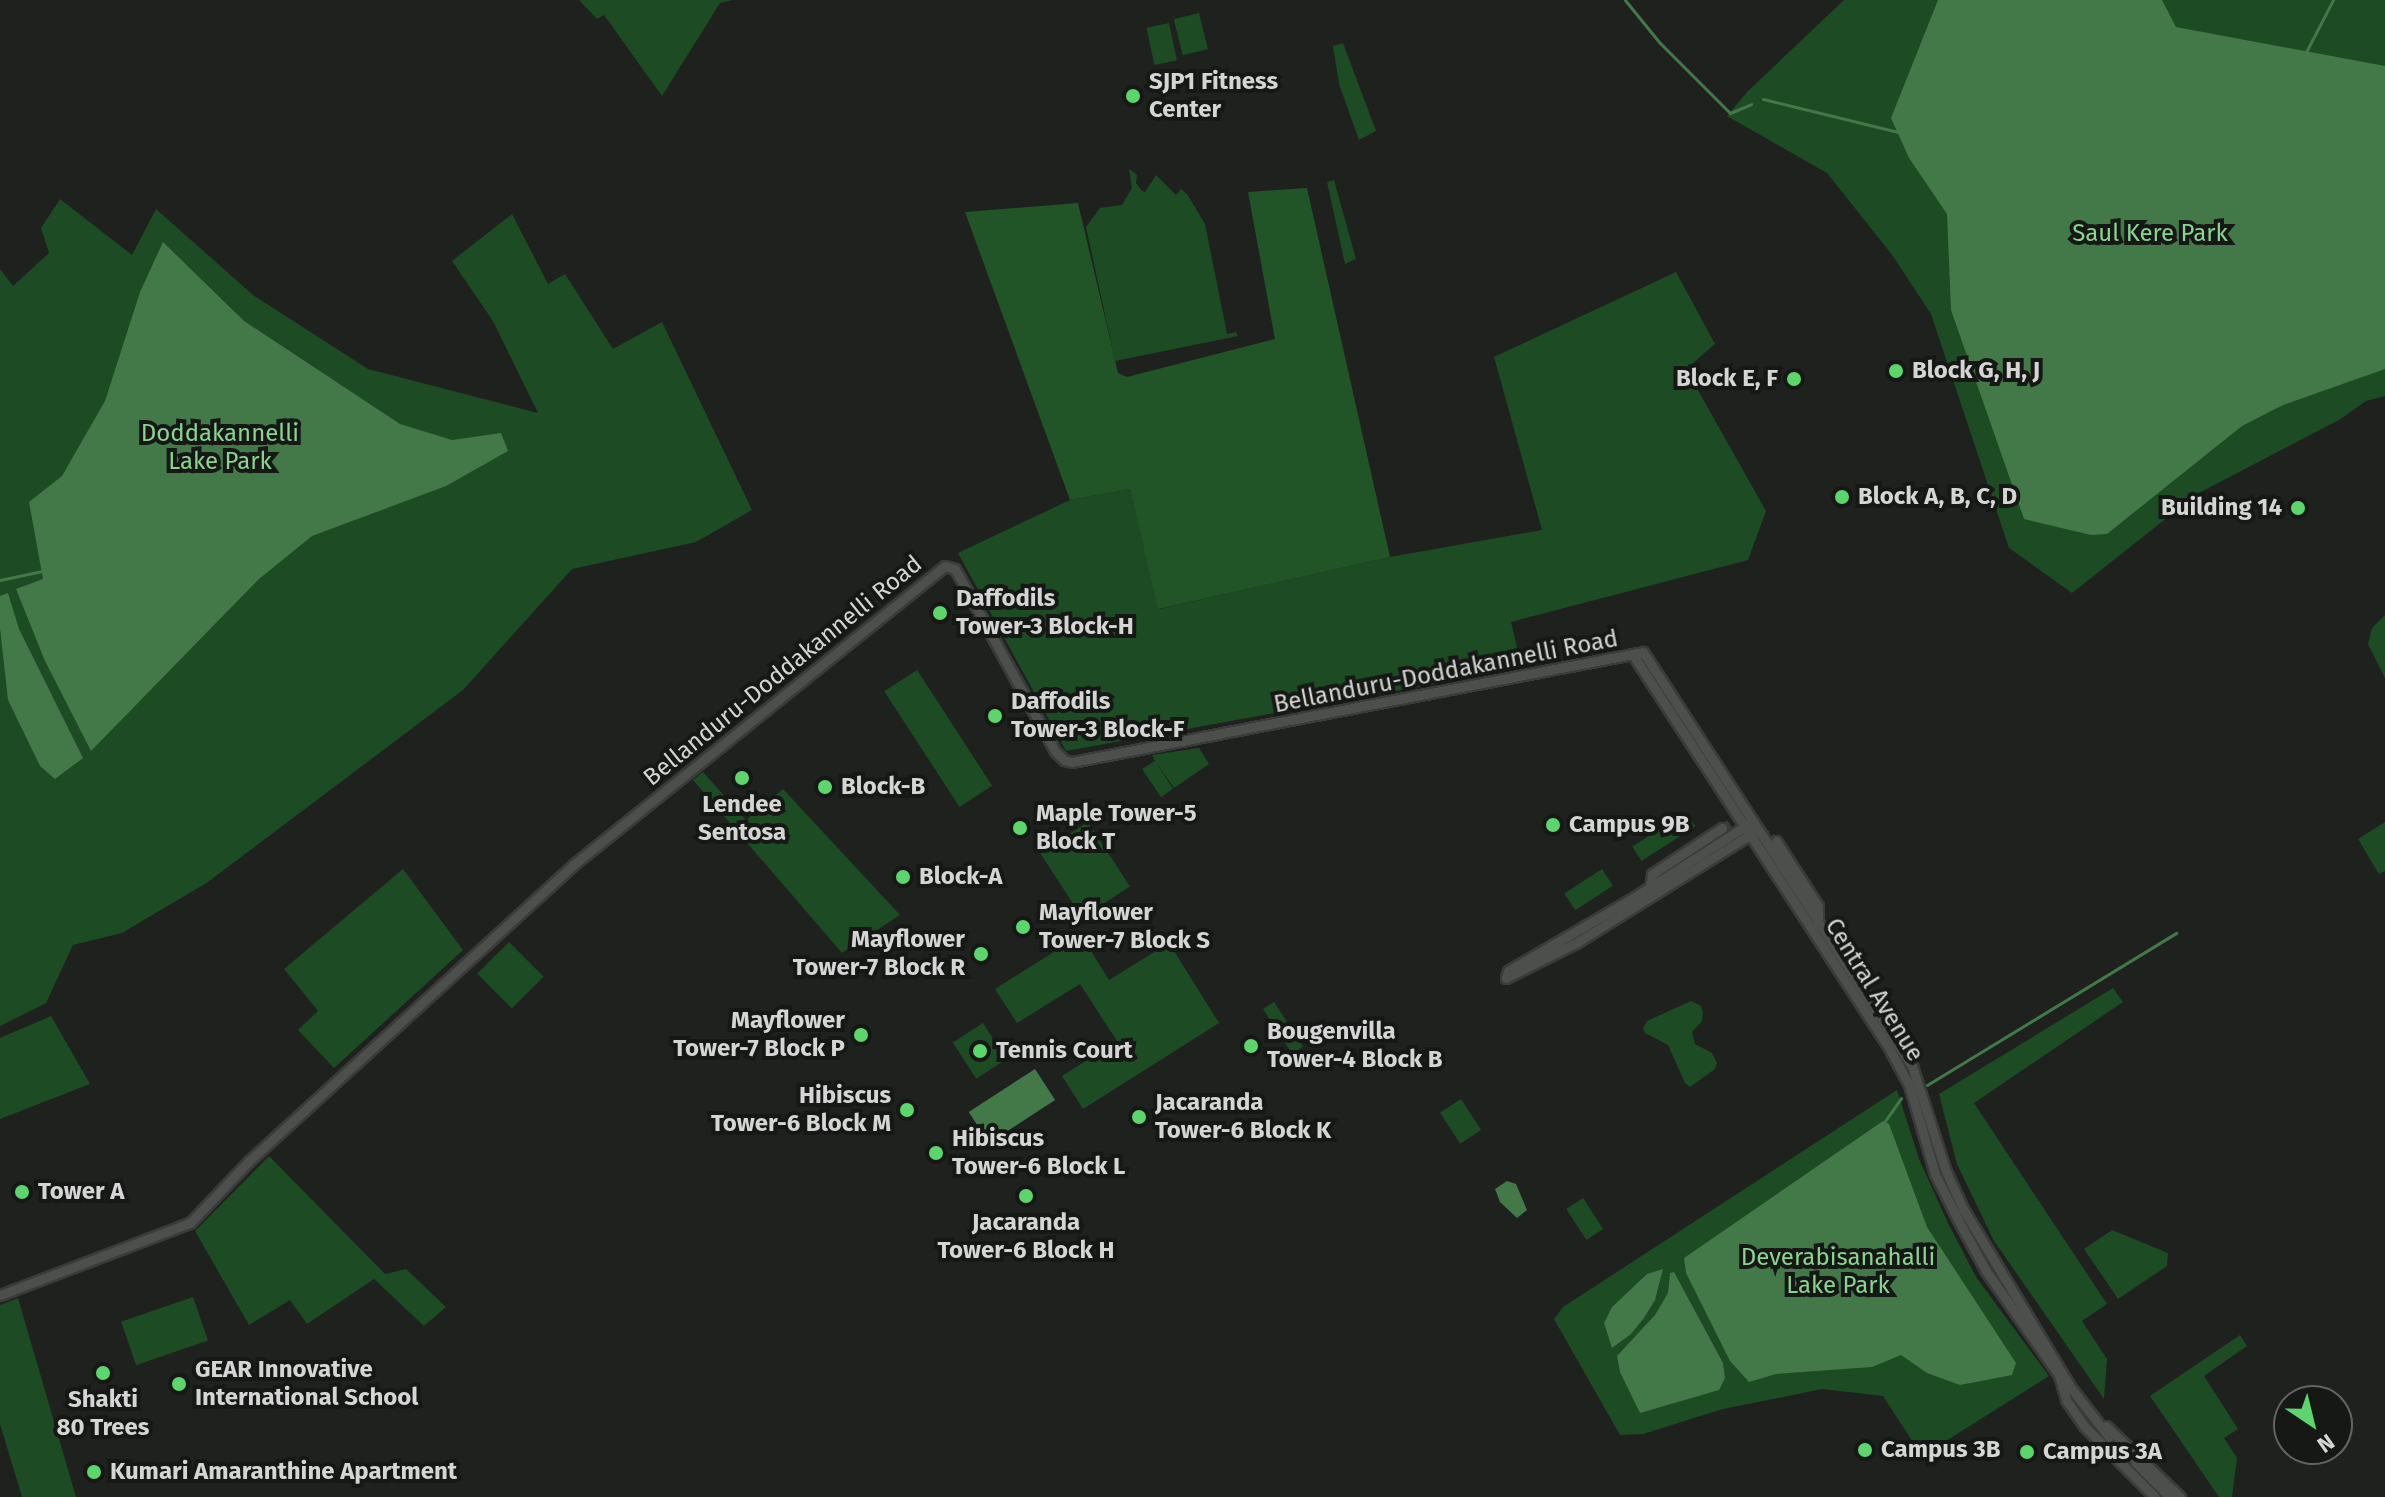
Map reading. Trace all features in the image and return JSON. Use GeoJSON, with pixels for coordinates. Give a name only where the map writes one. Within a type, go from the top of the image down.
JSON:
{"type":"FeatureCollection","features":[{"type":"Feature","properties":{"kind":"street","name":"Bellanduru-Doddakannelli Road"},"geometry":{"type":"LineString","coordinates":[[0,1295],[190,1223],[259,1151],[573,865],[939,568],[955,569],[1055,751],[1072,762],[1638,654]]}},
{"type":"Feature","properties":{"kind":"street","name":"Central Avenue"},"geometry":{"type":"LineString","coordinates":[[1638,654],[1912,1066],[1945,1169],[1963,1209],[1994,1266],[2062,1374]]}},
{"type":"Feature","properties":{"kind":"street","name":"Central Avenue"},"geometry":{"type":"LineString","coordinates":[[1752,827],[1903,1071],[1935,1174],[1986,1271],[2107,1439]]}},
{"type":"Feature","properties":{"kind":"street"},"geometry":{"type":"LineString","coordinates":[[1752,827],[1576,943],[1506,978],[1508,971],[1641,898],[1650,887],[1752,827]]}},
{"type":"Feature","properties":{"kind":"street"},"geometry":{"type":"LineString","coordinates":[[1650,887],[1652,874],[1722,828]]}},
{"type":"Feature","properties":{"kind":"street"},"geometry":{"type":"LineString","coordinates":[[1776,841],[1818,906],[1818,924]]}},
{"type":"Feature","properties":{"kind":"street"},"geometry":{"type":"LineString","coordinates":[[2062,1374],[2066,1400],[2084,1426],[2155,1497]]}},
{"type":"Feature","properties":{"kind":"street"},"geometry":{"type":"LineString","coordinates":[[2062,1374],[2100,1419],[2180,1497]]}},
{"type":"Feature","properties":{"kind":"street"},"geometry":{"type":"LineString","coordinates":[[2163,1497],[2129,1460],[2170,1497]]}},
{"type":"Feature","properties":{"kind":"green space"},"geometry":{"type":"Polygon","coordinates":[[[579,0],[733,0],[720,3],[662,96],[604,15],[597,19],[579,0]]]}},
{"type":"Feature","properties":{"kind":"green space","name":"Saul Kere Park"},"geometry":{"type":"Polygon","coordinates":[[[1844,0],[2385,0],[2385,396],[2366,401],[2339,420],[2197,494],[2072,593],[2009,548],[1931,314],[1893,256],[1827,173],[1727,116],[1747,92],[1844,0]]]}},
{"type":"Feature","properties":{"kind":"green space"},"geometry":{"type":"Polygon","coordinates":[[[1199,13],[1208,49],[1183,55],[1174,19],[1199,13]]]}},
{"type":"Feature","properties":{"kind":"green space"},"geometry":{"type":"Polygon","coordinates":[[[1169,23],[1177,60],[1154,65],[1147,28],[1169,23]]]}},
{"type":"Feature","properties":{"kind":"green space"},"geometry":{"type":"Polygon","coordinates":[[[1343,43],[1376,131],[1359,140],[1339,84],[1333,46],[1343,43]]]}},
{"type":"Feature","properties":{"kind":"green space"},"geometry":{"type":"Polygon","coordinates":[[[1129,169],[1137,175],[1136,183],[1142,191],[1145,192],[1156,175],[1176,195],[1181,189],[1187,194],[1205,224],[1227,334],[1236,332],[1238,336],[1115,361],[1086,227],[1100,208],[1122,205],[1132,188],[1129,169]]]}},
{"type":"Feature","properties":{"kind":"green space"},"geometry":{"type":"Polygon","coordinates":[[[1334,180],[1356,259],[1345,264],[1327,182],[1334,180]]]}},
{"type":"Feature","properties":{"kind":"green space"},"geometry":{"type":"Polygon","coordinates":[[[60,199],[132,255],[156,209],[253,295],[368,369],[538,413],[493,321],[452,261],[512,214],[548,284],[565,274],[613,349],[662,322],[752,510],[696,542],[572,569],[463,690],[208,882],[122,933],[73,945],[46,1003],[0,1026],[0,269],[13,286],[49,253],[41,228],[60,199]]]}},
{"type":"Feature","properties":{"kind":"green space"},"geometry":{"type":"Polygon","coordinates":[[[1676,272],[1715,344],[1686,369],[1766,511],[1748,560],[1511,622],[1522,668],[1066,751],[958,553],[1070,500],[1130,489],[1159,609],[1390,557],[1542,530],[1494,357],[1676,272]]]}},
{"type":"Feature","properties":{"kind":"green space"},"geometry":{"type":"Polygon","coordinates":[[[2385,615],[2385,678],[2368,644],[2372,628],[2385,615]]]}},
{"type":"Feature","properties":{"kind":"green space"},"geometry":{"type":"Polygon","coordinates":[[[917,670],[992,786],[959,807],[884,691],[917,670]]]}},
{"type":"Feature","properties":{"kind":"green space"},"geometry":{"type":"Polygon","coordinates":[[[1199,748],[1209,764],[1174,788],[1152,755],[1199,748]]]}},
{"type":"Feature","properties":{"kind":"green space"},"geometry":{"type":"Polygon","coordinates":[[[1155,761],[1173,789],[1161,797],[1142,769],[1155,761]]]}},
{"type":"Feature","properties":{"kind":"green space"},"geometry":{"type":"Polygon","coordinates":[[[703,772],[746,820],[783,789],[900,915],[842,953],[693,780],[703,772]]]}},
{"type":"Feature","properties":{"kind":"green space"},"geometry":{"type":"Polygon","coordinates":[[[1686,812],[1695,826],[1642,861],[1632,847],[1686,812]]]}},
{"type":"Feature","properties":{"kind":"green space"},"geometry":{"type":"Polygon","coordinates":[[[1088,822],[1130,887],[1082,918],[1040,853],[1088,822]]]}},
{"type":"Feature","properties":{"kind":"green space"},"geometry":{"type":"Polygon","coordinates":[[[2385,822],[2385,871],[2379,874],[2358,839],[2385,822]]]}},
{"type":"Feature","properties":{"kind":"green space"},"geometry":{"type":"Polygon","coordinates":[[[403,869],[463,950],[334,1068],[298,1030],[318,1011],[284,969],[403,869]]]}},
{"type":"Feature","properties":{"kind":"green space"},"geometry":{"type":"Polygon","coordinates":[[[1602,869],[1613,886],[1575,910],[1564,894],[1602,869]]]}},
{"type":"Feature","properties":{"kind":"green space"},"geometry":{"type":"Polygon","coordinates":[[[1081,935],[1109,980],[1169,943],[1219,1023],[1083,1109],[1062,1076],[1117,1041],[1080,984],[1017,1023],[995,989],[1081,935]]]}},
{"type":"Feature","properties":{"kind":"green space"},"geometry":{"type":"Polygon","coordinates":[[[509,942],[544,977],[512,1008],[477,974],[509,942]]]}},
{"type":"Feature","properties":{"kind":"green space"},"geometry":{"type":"Polygon","coordinates":[[[2113,988],[2123,1002],[1974,1103],[2107,1304],[2082,1321],[2107,1359],[2104,1399],[1994,1241],[1957,1164],[1939,1094],[2113,988]]]}},
{"type":"Feature","properties":{"kind":"green space"},"geometry":{"type":"Polygon","coordinates":[[[1691,1001],[1701,1006],[1703,1013],[1702,1021],[1692,1032],[1695,1044],[1712,1053],[1717,1063],[1715,1069],[1690,1087],[1685,1083],[1668,1045],[1645,1033],[1643,1028],[1647,1021],[1691,1001]]]}},
{"type":"Feature","properties":{"kind":"green space"},"geometry":{"type":"Polygon","coordinates":[[[1274,1002],[1303,1046],[1292,1054],[1263,1009],[1274,1002]]]}},
{"type":"Feature","properties":{"kind":"green space"},"geometry":{"type":"Polygon","coordinates":[[[51,1016],[90,1084],[0,1119],[0,1038],[51,1016]]]}},
{"type":"Feature","properties":{"kind":"green space","name":"Tennis Court"},"geometry":{"type":"Polygon","coordinates":[[[983,1023],[1006,1059],[976,1079],[953,1043],[983,1023]]]}},
{"type":"Feature","properties":{"kind":"green space","name":"Deverabisanahalli Lake Park"},"geometry":{"type":"Polygon","coordinates":[[[1897,1090],[1919,1159],[1976,1277],[2049,1376],[1922,1456],[1883,1396],[1822,1389],[1723,1409],[1643,1434],[1620,1435],[1554,1319],[1563,1307],[1897,1090]]]}},
{"type":"Feature","properties":{"kind":"green space"},"geometry":{"type":"Polygon","coordinates":[[[1461,1099],[1481,1130],[1460,1144],[1440,1113],[1461,1099]]]}},
{"type":"Feature","properties":{"kind":"green space"},"geometry":{"type":"Polygon","coordinates":[[[269,1156],[385,1274],[406,1269],[446,1307],[424,1326],[374,1279],[307,1324],[290,1300],[249,1325],[195,1231],[269,1156]]]}},
{"type":"Feature","properties":{"kind":"green space"},"geometry":{"type":"Polygon","coordinates":[[[1583,1198],[1603,1229],[1586,1240],[1566,1209],[1583,1198]]]}},
{"type":"Feature","properties":{"kind":"green space"},"geometry":{"type":"Polygon","coordinates":[[[2112,1230],[2168,1253],[2167,1266],[2118,1299],[2084,1249],[2112,1230]]]}},
{"type":"Feature","properties":{"kind":"green space"},"geometry":{"type":"Polygon","coordinates":[[[193,1297],[208,1340],[136,1365],[121,1322],[193,1297]]]}},
{"type":"Feature","properties":{"kind":"green space"},"geometry":{"type":"Polygon","coordinates":[[[18,1298],[76,1497],[22,1497],[0,1424],[0,1305],[18,1298]]]}},
{"type":"Feature","properties":{"kind":"green space"},"geometry":{"type":"Polygon","coordinates":[[[2240,1335],[2247,1346],[2204,1376],[2238,1429],[2224,1438],[2237,1458],[2232,1497],[2219,1497],[2150,1396],[2240,1335]]]}},
{"type":"Feature","properties":{"kind":"shaded area","name":"Saul Kere Park"},"geometry":{"type":"Polygon","coordinates":[[[1938,0],[2162,0],[2176,27],[2385,66],[2385,369],[2283,405],[2242,426],[2107,534],[2091,535],[2024,519],[1951,310],[1947,214],[1909,158],[1891,118],[1938,0]]]}},
{"type":"Feature","properties":{"kind":"shaded area"},"geometry":{"type":"Polygon","coordinates":[[[1307,188],[1390,557],[1158,609],[1130,489],[1070,500],[965,212],[1078,203],[1118,373],[1127,377],[1275,339],[1248,192],[1307,188]]]}},
{"type":"Feature","properties":{"kind":"shaded area","name":"Doddakannelli Lake Park"},"geometry":{"type":"Polygon","coordinates":[[[163,242],[244,321],[400,424],[452,440],[501,433],[508,451],[446,486],[312,536],[259,579],[91,751],[45,661],[16,589],[43,579],[29,502],[62,476],[105,401],[140,292],[163,242]]]}},
{"type":"Feature","properties":{"kind":"shaded area"},"geometry":{"type":"Polygon","coordinates":[[[8,593],[19,629],[83,758],[55,779],[40,766],[8,700],[0,628],[0,596],[8,593]]]}},
{"type":"Feature","properties":{"kind":"shaded area"},"geometry":{"type":"Polygon","coordinates":[[[1035,1069],[1055,1100],[989,1143],[969,1112],[1035,1069]]]}},
{"type":"Feature","properties":{"kind":"shaded area"},"geometry":{"type":"Polygon","coordinates":[[[1883,1121],[1889,1124],[1927,1227],[2016,1363],[2012,1375],[1960,1385],[1927,1373],[1901,1355],[1872,1367],[1776,1374],[1749,1382],[1730,1361],[1686,1273],[1684,1258],[1883,1121]]]}},
{"type":"Feature","properties":{"kind":"shaded area"},"geometry":{"type":"Polygon","coordinates":[[[1507,1181],[1516,1184],[1527,1210],[1517,1218],[1500,1202],[1495,1189],[1507,1181]]]}},
{"type":"Feature","properties":{"kind":"shaded area"},"geometry":{"type":"Polygon","coordinates":[[[1663,1269],[1655,1300],[1644,1318],[1631,1334],[1612,1348],[1604,1323],[1612,1307],[1647,1274],[1663,1269]]]}},
{"type":"Feature","properties":{"kind":"shaded area"},"geometry":{"type":"Polygon","coordinates":[[[1674,1272],[1723,1363],[1725,1378],[1719,1390],[1640,1413],[1620,1372],[1617,1356],[1655,1315],[1668,1293],[1670,1273],[1674,1272]]]}},
{"type":"Feature","properties":{"kind":"waterway"},"geometry":{"type":"LineString","coordinates":[[1625,0],[1660,43],[1730,113],[1751,104]]}},
{"type":"Feature","properties":{"kind":"waterway"},"geometry":{"type":"LineString","coordinates":[[2306,52],[2333,0]]}},
{"type":"Feature","properties":{"kind":"waterway"},"geometry":{"type":"LineString","coordinates":[[1763,99],[1898,132]]}},
{"type":"Feature","properties":{"kind":"waterway"},"geometry":{"type":"LineString","coordinates":[[0,580],[42,571]]}},
{"type":"Feature","properties":{"kind":"waterway"},"geometry":{"type":"LineString","coordinates":[[1927,1085],[2176,933]]}},
{"type":"Feature","properties":{"kind":"waterway"},"geometry":{"type":"LineString","coordinates":[[1885,1121],[1901,1098]]}},
{"type":"Feature","properties":{"kind":"tunnel"},"geometry":{"type":"LineString","coordinates":[[1722,828],[1739,819],[1749,821],[1776,841]]}},
{"type":"Feature","properties":{"kind":"tunnel"},"geometry":{"type":"LineString","coordinates":[[2105,1440],[2127,1462]]}},
{"type":"Feature","properties":{"kind":"place","name":"SJP1 Fitness Center"},"geometry":{"type":"Point","coordinates":[1133,96]}},
{"type":"Feature","properties":{"kind":"place","name":"Block G, H, J"},"geometry":{"type":"Point","coordinates":[1896,371]}},
{"type":"Feature","properties":{"kind":"place","name":"Block E, F"},"geometry":{"type":"Point","coordinates":[1794,379]}},
{"type":"Feature","properties":{"kind":"place","name":"Block A, B, C, D"},"geometry":{"type":"Point","coordinates":[1842,497]}},
{"type":"Feature","properties":{"kind":"place","name":"Building 14"},"geometry":{"type":"Point","coordinates":[2298,508]}},
{"type":"Feature","properties":{"kind":"place","name":"Daffodils Tower-3 Block-H"},"geometry":{"type":"Point","coordinates":[940,613]}},
{"type":"Feature","properties":{"kind":"place","name":"Daffodils Tower-3 Block-F"},"geometry":{"type":"Point","coordinates":[995,716]}},
{"type":"Feature","properties":{"kind":"place","name":"Lendee Sentosa"},"geometry":{"type":"Point","coordinates":[742,778]}},
{"type":"Feature","properties":{"kind":"place","name":"Block-B"},"geometry":{"type":"Point","coordinates":[825,787]}},
{"type":"Feature","properties":{"kind":"place","name":"Campus 9B"},"geometry":{"type":"Point","coordinates":[1553,825]}},
{"type":"Feature","properties":{"kind":"place","name":"Maple Tower-5 Block T"},"geometry":{"type":"Point","coordinates":[1020,828]}},
{"type":"Feature","properties":{"kind":"place","name":"Block-A"},"geometry":{"type":"Point","coordinates":[903,877]}},
{"type":"Feature","properties":{"kind":"place","name":"Mayflower Tower-7 Block S"},"geometry":{"type":"Point","coordinates":[1023,927]}},
{"type":"Feature","properties":{"kind":"place","name":"Mayflower Tower-7 Block R"},"geometry":{"type":"Point","coordinates":[981,954]}},
{"type":"Feature","properties":{"kind":"place","name":"Mayflower Tower-7 Block P"},"geometry":{"type":"Point","coordinates":[861,1035]}},
{"type":"Feature","properties":{"kind":"place","name":"Bougenvilla Tower-4 Block B"},"geometry":{"type":"Point","coordinates":[1251,1046]}},
{"type":"Feature","properties":{"kind":"place","name":"Tennis Court"},"geometry":{"type":"Point","coordinates":[980,1051]}},
{"type":"Feature","properties":{"kind":"place","name":"Hibiscus Tower-6 Block M"},"geometry":{"type":"Point","coordinates":[907,1110]}},
{"type":"Feature","properties":{"kind":"place","name":"Jacaranda Tower-6 Block K"},"geometry":{"type":"Point","coordinates":[1139,1117]}},
{"type":"Feature","properties":{"kind":"place","name":"Hibiscus Tower-6 Block L"},"geometry":{"type":"Point","coordinates":[936,1153]}},
{"type":"Feature","properties":{"kind":"place","name":"Tower A"},"geometry":{"type":"Point","coordinates":[22,1192]}},
{"type":"Feature","properties":{"kind":"place","name":"Jacaranda Tower-6 Block H"},"geometry":{"type":"Point","coordinates":[1026,1196]}},
{"type":"Feature","properties":{"kind":"place","name":"Shakti 80 Trees"},"geometry":{"type":"Point","coordinates":[103,1373]}},
{"type":"Feature","properties":{"kind":"place","name":"GEAR Innovative International School"},"geometry":{"type":"Point","coordinates":[179,1384]}},
{"type":"Feature","properties":{"kind":"place","name":"Campus 3B"},"geometry":{"type":"Point","coordinates":[1865,1450]}},
{"type":"Feature","properties":{"kind":"place","name":"Campus 3A"},"geometry":{"type":"Point","coordinates":[2027,1452]}},
{"type":"Feature","properties":{"kind":"place","name":"Kumari Amaranthine Apartment"},"geometry":{"type":"Point","coordinates":[94,1472]}}]}
